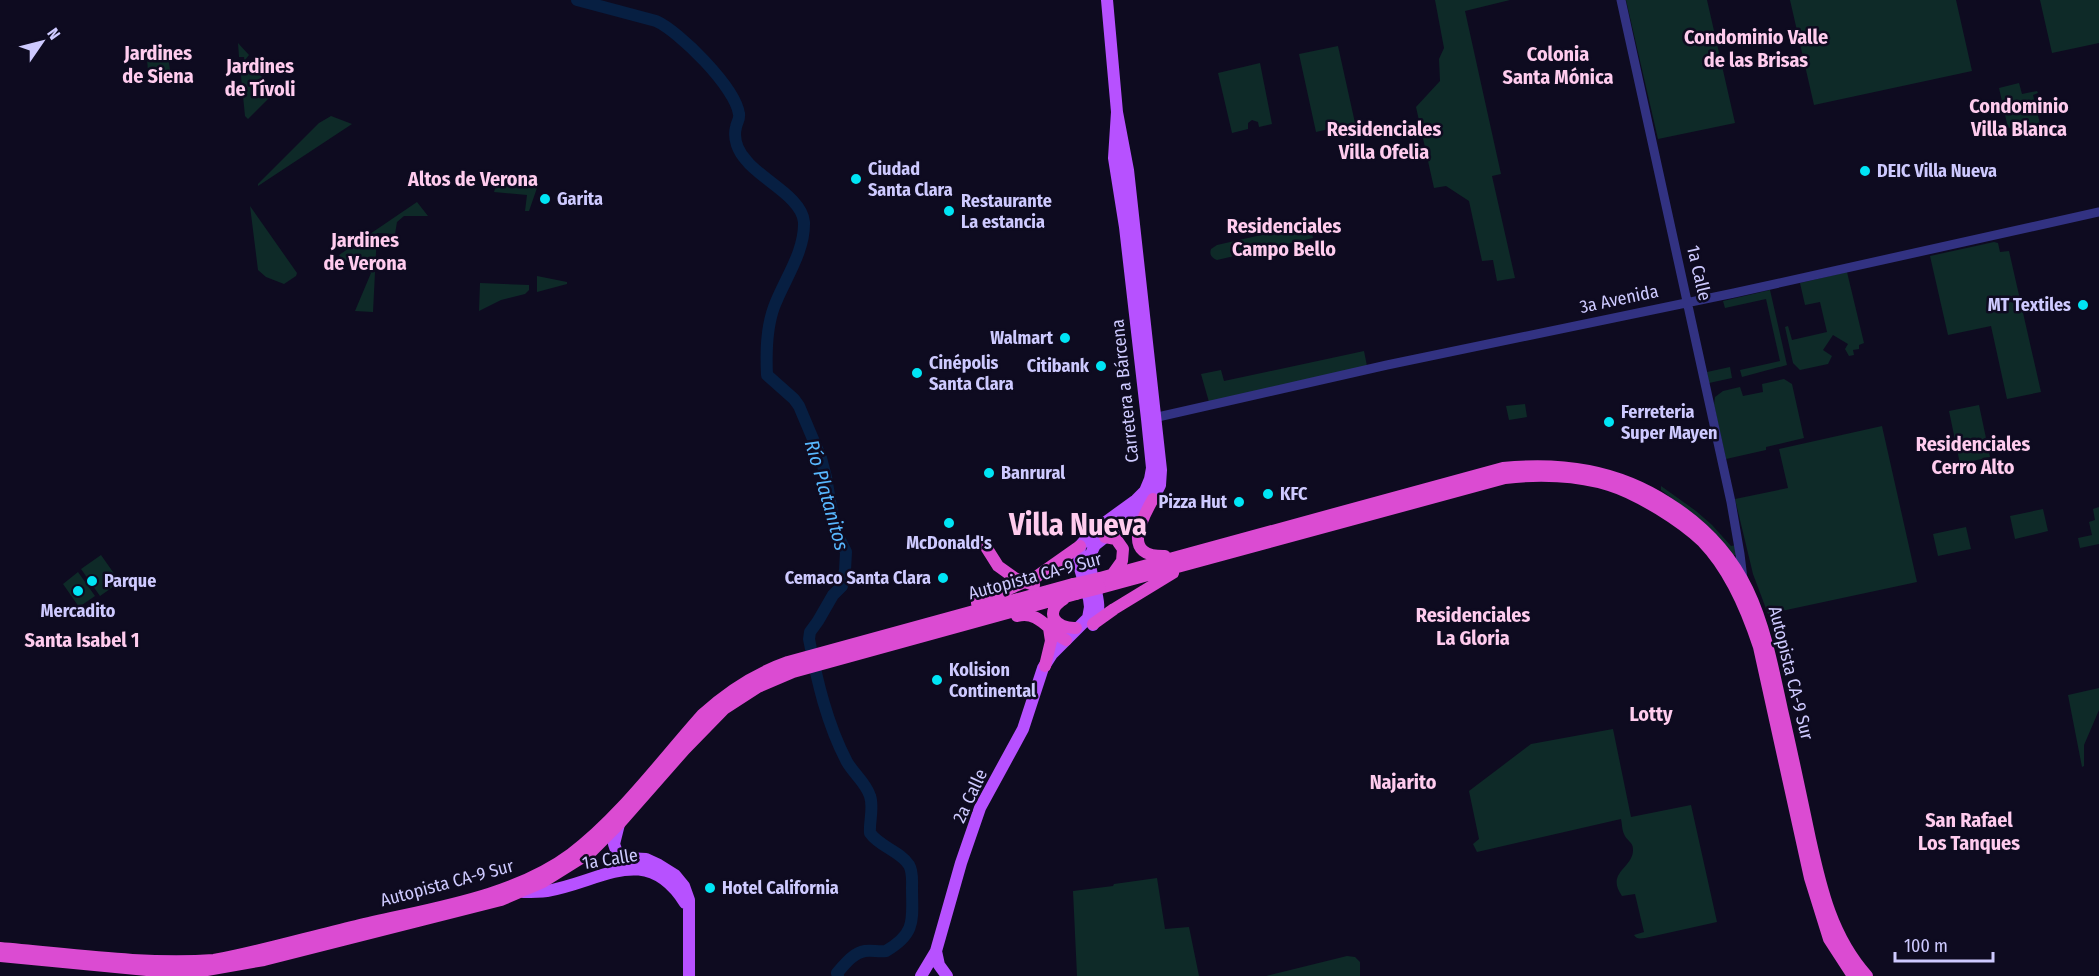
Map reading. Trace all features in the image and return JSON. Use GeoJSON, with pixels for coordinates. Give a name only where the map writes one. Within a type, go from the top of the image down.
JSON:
{"type":"FeatureCollection","features":[{"type":"Feature","properties":{"kind":"highway","name":"Autopista CA-9 Sur"},"geometry":{"type":"LineString","coordinates":[[1104,580],[1183,561],[1494,470],[1522,466],[1568,467],[1611,475],[1656,495],[1681,511],[1735,556],[1756,606],[1768,643],[1827,906],[1842,940],[1867,976]]}},
{"type":"Feature","properties":{"kind":"highway","name":"Autopista CA-9 Sur"},"geometry":{"type":"LineString","coordinates":[[842,652],[983,620],[1104,580],[1505,478],[1524,476],[1573,478],[1610,485],[1655,507],[1681,523],[1704,543],[1725,572],[1748,614],[1759,647],[1815,899],[1829,939],[1853,976]]}},
{"type":"Feature","properties":{"kind":"highway"},"geometry":{"type":"LineString","coordinates":[[1153,499],[1138,532],[1140,548],[1152,557],[1183,561]]}},
{"type":"Feature","properties":{"kind":"highway"},"geometry":{"type":"LineString","coordinates":[[1104,580],[1122,561],[1124,549],[1116,539],[1105,537]]}},
{"type":"Feature","properties":{"kind":"highway"},"geometry":{"type":"LineString","coordinates":[[931,622],[1036,577],[1080,546]]}},
{"type":"Feature","properties":{"kind":"highway"},"geometry":{"type":"LineString","coordinates":[[986,547],[998,566],[1016,579],[1034,585],[1059,587]]}},
{"type":"Feature","properties":{"kind":"highway"},"geometry":{"type":"LineString","coordinates":[[1093,624],[1183,561]]}},
{"type":"Feature","properties":{"kind":"highway","name":"Autopista CA-9 Sur"},"geometry":{"type":"LineString","coordinates":[[0,948],[138,961],[214,960],[462,901],[525,881],[568,856],[592,837],[702,715],[721,698],[754,676],[842,652],[931,622],[1059,587],[1073,591]]}},
{"type":"Feature","properties":{"kind":"highway"},"geometry":{"type":"LineString","coordinates":[[1073,591],[1058,603],[1052,612],[1056,622],[1062,626],[1076,628]]}},
{"type":"Feature","properties":{"kind":"highway"},"geometry":{"type":"LineString","coordinates":[[983,620],[1001,621],[1030,614],[1042,620],[1066,640]]}},
{"type":"Feature","properties":{"kind":"highway"},"geometry":{"type":"LineString","coordinates":[[1045,666],[1051,641],[1049,628]]}},
{"type":"Feature","properties":{"kind":"highway","name":"Autopista CA-9 Sur"},"geometry":{"type":"LineString","coordinates":[[0,956],[157,971],[196,972],[264,960],[469,909],[523,892],[566,869],[591,852],[724,709],[791,667]]}},
{"type":"Feature","properties":{"kind":"main road","name":"Carretera a Bárcena"},"geometry":{"type":"LineString","coordinates":[[1080,546],[1092,532],[1145,491],[1152,468],[1151,419],[1128,170],[1118,112],[1107,0]]}},
{"type":"Feature","properties":{"kind":"main road","name":"Carretera a Bárcena"},"geometry":{"type":"LineString","coordinates":[[1118,112],[1114,158],[1151,419],[1161,470],[1160,485],[1153,499]]}},
{"type":"Feature","properties":{"kind":"main road"},"geometry":{"type":"LineString","coordinates":[[1125,149],[1114,158],[1128,170]]}},
{"type":"Feature","properties":{"kind":"main road"},"geometry":{"type":"LineString","coordinates":[[1093,624],[1099,613],[1099,602],[1091,569],[1091,552],[1095,545],[1153,499]]}},
{"type":"Feature","properties":{"kind":"main road"},"geometry":{"type":"LineString","coordinates":[[1076,628],[1088,618],[1090,607],[1079,565],[1080,546]]}},
{"type":"Feature","properties":{"kind":"main road","name":"2a Calle"},"geometry":{"type":"LineString","coordinates":[[1066,640],[1078,637],[1093,624]]}},
{"type":"Feature","properties":{"kind":"main road","name":"2a Calle"},"geometry":{"type":"LineString","coordinates":[[927,971],[936,951],[961,863],[980,808],[1023,729],[1045,666],[1076,628]]}},
{"type":"Feature","properties":{"kind":"main road","name":"1a Calle"},"geometry":{"type":"LineString","coordinates":[[619,824],[614,844],[617,853],[626,858],[650,860],[675,875],[687,893],[690,922],[689,976]]}},
{"type":"Feature","properties":{"kind":"main road","name":"1a Calle"},"geometry":{"type":"LineString","coordinates":[[523,892],[546,891],[636,869],[648,870],[670,883],[688,907]]}},
{"type":"Feature","properties":{"kind":"main road"},"geometry":{"type":"LineString","coordinates":[[927,971],[947,976]]}},
{"type":"Feature","properties":{"kind":"street","name":"1a Calle"},"geometry":{"type":"LineString","coordinates":[[1621,0],[1731,502],[1735,556]]}},
{"type":"Feature","properties":{"kind":"street","name":"3a Avenida"},"geometry":{"type":"LineString","coordinates":[[1151,419],[1387,365],[1734,293],[2099,212]]}},
{"type":"Feature","properties":{"kind":"green space"},"geometry":{"type":"Polygon","coordinates":[[[1435,0],[1510,0],[1465,11],[1501,174],[1492,176],[1515,278],[1497,281],[1493,260],[1482,261],[1469,201],[1446,186],[1434,188],[1416,107],[1440,81],[1439,59],[1444,48],[1435,0]]]}},
{"type":"Feature","properties":{"kind":"green space"},"geometry":{"type":"Polygon","coordinates":[[[1626,0],[1707,0],[1735,123],[1658,139],[1626,0]]]}},
{"type":"Feature","properties":{"kind":"green space"},"geometry":{"type":"Polygon","coordinates":[[[1790,0],[1956,0],[1972,71],[1814,105],[1790,0]]]}},
{"type":"Feature","properties":{"kind":"green space"},"geometry":{"type":"Polygon","coordinates":[[[2040,0],[2099,0],[2099,43],[2052,53],[2040,0]]]}},
{"type":"Feature","properties":{"kind":"green space"},"geometry":{"type":"Polygon","coordinates":[[[238,43],[249,55],[245,60],[276,91],[248,119],[245,116],[240,66],[245,65],[244,57],[239,57],[238,43]]]}},
{"type":"Feature","properties":{"kind":"green space"},"geometry":{"type":"Polygon","coordinates":[[[1338,46],[1355,123],[1316,132],[1299,54],[1338,46]]]}},
{"type":"Feature","properties":{"kind":"green space"},"geometry":{"type":"Polygon","coordinates":[[[168,56],[170,70],[148,72],[147,58],[168,56]]]}},
{"type":"Feature","properties":{"kind":"green space"},"geometry":{"type":"Polygon","coordinates":[[[1260,63],[1272,124],[1259,127],[1258,122],[1252,120],[1248,123],[1248,129],[1232,133],[1218,73],[1260,63]]]}},
{"type":"Feature","properties":{"kind":"green space"},"geometry":{"type":"Polygon","coordinates":[[[2019,83],[2022,94],[2037,91],[2038,93],[2033,95],[2040,124],[2045,123],[2047,133],[2023,138],[2021,126],[2008,128],[1999,88],[2019,83]]]}},
{"type":"Feature","properties":{"kind":"green space"},"geometry":{"type":"Polygon","coordinates":[[[331,116],[352,124],[258,186],[319,123],[331,116]]]}},
{"type":"Feature","properties":{"kind":"green space"},"geometry":{"type":"Polygon","coordinates":[[[497,182],[517,185],[522,182],[535,186],[537,188],[529,211],[525,211],[527,195],[494,192],[497,182]]]}},
{"type":"Feature","properties":{"kind":"green space"},"geometry":{"type":"Polygon","coordinates":[[[417,202],[428,216],[404,216],[397,222],[395,234],[377,233],[373,312],[355,311],[371,273],[367,269],[342,259],[339,255],[417,202]]]}},
{"type":"Feature","properties":{"kind":"green space"},"geometry":{"type":"Polygon","coordinates":[[[250,206],[297,273],[284,284],[266,277],[258,270],[250,206]]]}},
{"type":"Feature","properties":{"kind":"green space"},"geometry":{"type":"Polygon","coordinates":[[[1310,224],[1313,238],[1217,260],[1211,255],[1211,249],[1217,245],[1310,224]]]}},
{"type":"Feature","properties":{"kind":"green space"},"geometry":{"type":"Polygon","coordinates":[[[1998,243],[2000,252],[2009,251],[2041,392],[2007,399],[1991,326],[1948,335],[1930,256],[1998,243]]]}},
{"type":"Feature","properties":{"kind":"green space"},"geometry":{"type":"Polygon","coordinates":[[[1847,272],[1864,343],[1859,345],[1859,349],[1853,350],[1854,355],[1849,356],[1845,349],[1848,344],[1833,335],[1823,350],[1832,356],[1828,364],[1800,370],[1793,363],[1785,327],[1788,326],[1792,340],[1827,332],[1820,302],[1805,305],[1800,283],[1847,272]]]}},
{"type":"Feature","properties":{"kind":"green space"},"geometry":{"type":"Polygon","coordinates":[[[537,276],[567,282],[567,284],[537,292],[537,276]]]}},
{"type":"Feature","properties":{"kind":"green space"},"geometry":{"type":"Polygon","coordinates":[[[480,283],[529,285],[529,290],[525,294],[501,300],[479,311],[480,283]]]}},
{"type":"Feature","properties":{"kind":"green space"},"geometry":{"type":"Polygon","coordinates":[[[1770,290],[1787,365],[1742,377],[1740,370],[1780,361],[1766,299],[1725,308],[1723,301],[1770,290]]]}},
{"type":"Feature","properties":{"kind":"green space"},"geometry":{"type":"Polygon","coordinates":[[[1364,351],[1367,366],[1209,402],[1201,374],[1221,370],[1224,381],[1364,351]]]}},
{"type":"Feature","properties":{"kind":"green space"},"geometry":{"type":"Polygon","coordinates":[[[1730,367],[1732,378],[1709,383],[1707,372],[1730,367]]]}},
{"type":"Feature","properties":{"kind":"green space"},"geometry":{"type":"Polygon","coordinates":[[[1784,379],[1792,384],[1804,438],[1726,459],[1714,405],[1715,397],[1723,391],[1740,387],[1743,396],[1763,392],[1762,384],[1784,379]]]}},
{"type":"Feature","properties":{"kind":"green space"},"geometry":{"type":"Polygon","coordinates":[[[1525,404],[1527,417],[1509,420],[1506,406],[1525,404]]]}},
{"type":"Feature","properties":{"kind":"green space"},"geometry":{"type":"Polygon","coordinates":[[[1979,405],[1990,457],[1960,464],[1949,411],[1979,405]]]}},
{"type":"Feature","properties":{"kind":"green space"},"geometry":{"type":"Polygon","coordinates":[[[1882,426],[1917,582],[1768,614],[1753,574],[1735,499],[1788,488],[1779,449],[1882,426]]]}},
{"type":"Feature","properties":{"kind":"green space"},"geometry":{"type":"Polygon","coordinates":[[[1661,486],[1696,511],[1731,546],[1736,545],[1737,555],[1732,555],[1707,525],[1661,490],[1661,486]]]}},
{"type":"Feature","properties":{"kind":"green space"},"geometry":{"type":"Polygon","coordinates":[[[2099,507],[2099,544],[2080,548],[2078,538],[2092,535],[2089,522],[2095,520],[2093,509],[2099,507]]]}},
{"type":"Feature","properties":{"kind":"green space"},"geometry":{"type":"Polygon","coordinates":[[[2043,509],[2048,531],[2015,539],[2010,516],[2043,509]]]}},
{"type":"Feature","properties":{"kind":"green space"},"geometry":{"type":"Polygon","coordinates":[[[1966,527],[1971,549],[1938,556],[1933,534],[1966,527]]]}},
{"type":"Feature","properties":{"kind":"green space"},"geometry":{"type":"Polygon","coordinates":[[[101,555],[120,582],[100,596],[81,569],[101,555]]]}},
{"type":"Feature","properties":{"kind":"green space"},"geometry":{"type":"Polygon","coordinates":[[[78,572],[95,596],[79,607],[63,584],[78,572]]]}},
{"type":"Feature","properties":{"kind":"green space"},"geometry":{"type":"Polygon","coordinates":[[[2099,688],[2099,710],[2084,745],[2084,766],[2082,767],[2068,695],[2099,688]]]}},
{"type":"Feature","properties":{"kind":"green space"},"geometry":{"type":"Polygon","coordinates":[[[1613,729],[1631,817],[1691,805],[1717,922],[1645,938],[1635,937],[1634,935],[1644,932],[1635,894],[1622,896],[1617,881],[1633,849],[1623,832],[1621,819],[1477,852],[1473,844],[1479,839],[1469,791],[1531,744],[1613,729]]]}},
{"type":"Feature","properties":{"kind":"green space"},"geometry":{"type":"Polygon","coordinates":[[[1157,878],[1165,929],[1189,927],[1199,976],[1077,976],[1073,891],[1157,878]]]}},
{"type":"Feature","properties":{"kind":"green space"},"geometry":{"type":"Polygon","coordinates":[[[1347,956],[1355,957],[1360,962],[1360,976],[1266,976],[1347,956]]]}},
{"type":"Feature","properties":{"kind":"waterway","name":"Río Platanitos"},"geometry":{"type":"LineString","coordinates":[[577,0],[656,21],[692,48],[717,76],[736,103],[739,119],[735,136],[741,153],[752,167],[788,196],[802,213],[803,233],[798,255],[771,315],[768,332],[767,375],[799,406],[821,458],[835,530],[846,552],[842,586],[833,595],[810,632],[809,639],[819,686],[834,733],[847,762],[870,796],[872,805],[870,833],[905,860],[912,876],[911,924],[903,938],[886,951],[865,951],[857,954],[849,959],[837,973],[838,976]]}},
{"type":"Feature","properties":{"kind":"place","name":"DEIC Villa Nueva"},"geometry":{"type":"Point","coordinates":[1865,171]}},
{"type":"Feature","properties":{"kind":"place","name":"Ciudad Santa Clara"},"geometry":{"type":"Point","coordinates":[856,179]}},
{"type":"Feature","properties":{"kind":"place","name":"Garita"},"geometry":{"type":"Point","coordinates":[545,199]}},
{"type":"Feature","properties":{"kind":"place","name":"Restaurante La estancia"},"geometry":{"type":"Point","coordinates":[949,211]}},
{"type":"Feature","properties":{"kind":"place","name":"MT Textiles"},"geometry":{"type":"Point","coordinates":[2083,305]}},
{"type":"Feature","properties":{"kind":"place","name":"Walmart"},"geometry":{"type":"Point","coordinates":[1065,338]}},
{"type":"Feature","properties":{"kind":"place","name":"Citibank"},"geometry":{"type":"Point","coordinates":[1101,366]}},
{"type":"Feature","properties":{"kind":"place","name":"Cinépolis Santa Clara"},"geometry":{"type":"Point","coordinates":[917,373]}},
{"type":"Feature","properties":{"kind":"place","name":"Ferreteria Super Mayen"},"geometry":{"type":"Point","coordinates":[1609,422]}},
{"type":"Feature","properties":{"kind":"place","name":"Banrural"},"geometry":{"type":"Point","coordinates":[989,473]}},
{"type":"Feature","properties":{"kind":"place","name":"KFC"},"geometry":{"type":"Point","coordinates":[1268,494]}},
{"type":"Feature","properties":{"kind":"place","name":"Pizza Hut"},"geometry":{"type":"Point","coordinates":[1239,502]}},
{"type":"Feature","properties":{"kind":"place","name":"McDonald's"},"geometry":{"type":"Point","coordinates":[949,523]}},
{"type":"Feature","properties":{"kind":"place","name":"Cemaco Santa Clara"},"geometry":{"type":"Point","coordinates":[943,578]}},
{"type":"Feature","properties":{"kind":"place","name":"Parque"},"geometry":{"type":"Point","coordinates":[92,581]}},
{"type":"Feature","properties":{"kind":"place","name":"Mercadito"},"geometry":{"type":"Point","coordinates":[78,591]}},
{"type":"Feature","properties":{"kind":"place","name":"Kolision Continental"},"geometry":{"type":"Point","coordinates":[937,680]}},
{"type":"Feature","properties":{"kind":"place","name":"Hotel California"},"geometry":{"type":"Point","coordinates":[710,888]}},
{"type":"Feature","properties":{"kind":"district","name":"Condominio Valle de las Brisas"},"geometry":{"type":"Point","coordinates":[1756,48]}},
{"type":"Feature","properties":{"kind":"district","name":"Jardines de Siena"},"geometry":{"type":"Point","coordinates":[158,64]}},
{"type":"Feature","properties":{"kind":"district","name":"Colonia Santa Mónica"},"geometry":{"type":"Point","coordinates":[1558,66]}},
{"type":"Feature","properties":{"kind":"district","name":"Jardines de Tívoli"},"geometry":{"type":"Point","coordinates":[260,78]}},
{"type":"Feature","properties":{"kind":"district","name":"Condominio Villa Blanca"},"geometry":{"type":"Point","coordinates":[2019,118]}},
{"type":"Feature","properties":{"kind":"district","name":"Residenciales Villa Ofelia"},"geometry":{"type":"Point","coordinates":[1384,140]}},
{"type":"Feature","properties":{"kind":"district","name":"Altos de Verona"},"geometry":{"type":"Point","coordinates":[473,179]}},
{"type":"Feature","properties":{"kind":"district","name":"Residenciales Campo Bello"},"geometry":{"type":"Point","coordinates":[1284,238]}},
{"type":"Feature","properties":{"kind":"district","name":"Jardines de Verona"},"geometry":{"type":"Point","coordinates":[365,252]}},
{"type":"Feature","properties":{"kind":"district","name":"Residenciales Cerro Alto"},"geometry":{"type":"Point","coordinates":[1973,456]}},
{"type":"Feature","properties":{"kind":"district","name":"Villa Nueva"},"geometry":{"type":"Point","coordinates":[1078,525]}},
{"type":"Feature","properties":{"kind":"district","name":"Residenciales La Gloria"},"geometry":{"type":"Point","coordinates":[1473,626]}},
{"type":"Feature","properties":{"kind":"district","name":"Santa Isabel 1"},"geometry":{"type":"Point","coordinates":[82,640]}},
{"type":"Feature","properties":{"kind":"district","name":"Lotty"},"geometry":{"type":"Point","coordinates":[1651,714]}},
{"type":"Feature","properties":{"kind":"district","name":"Najarito"},"geometry":{"type":"Point","coordinates":[1403,782]}},
{"type":"Feature","properties":{"kind":"district","name":"San Rafael Los Tanques"},"geometry":{"type":"Point","coordinates":[1969,832]}}]}
